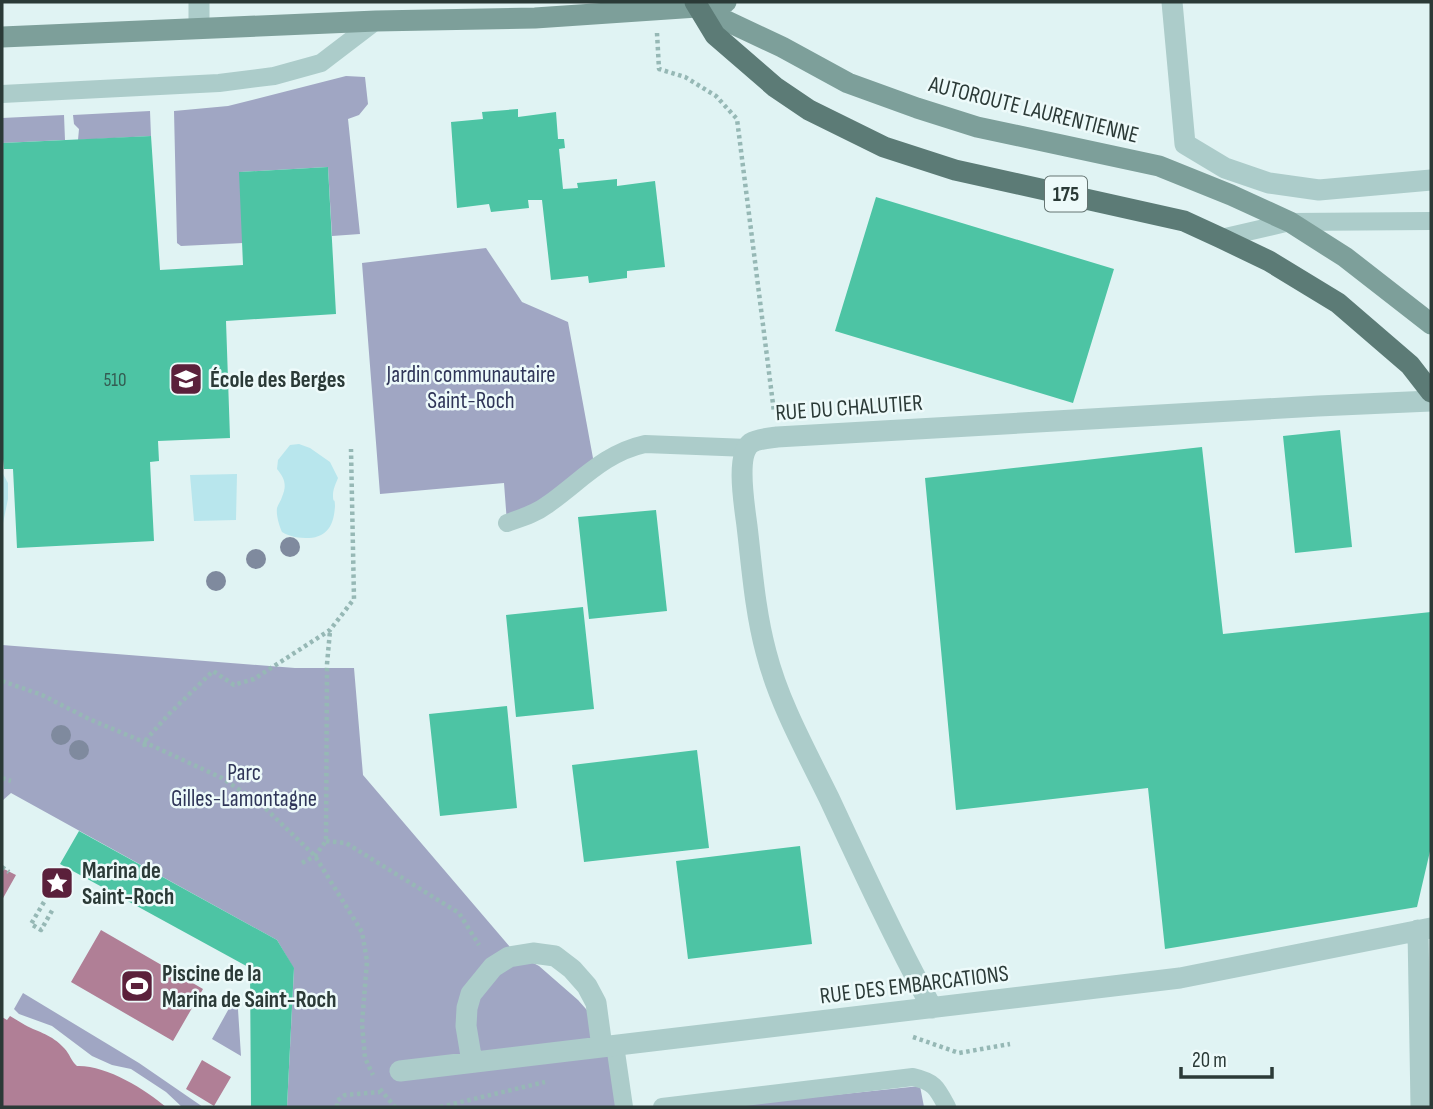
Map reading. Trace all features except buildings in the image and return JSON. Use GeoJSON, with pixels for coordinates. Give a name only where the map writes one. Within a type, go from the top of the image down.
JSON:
{"type":"FeatureCollection","features":[{"type":"Feature","properties":{"kind":"main road","name":"175"},"geometry":{"type":"LineString","coordinates":[[696,4],[715,35],[775,87],[809,110],[884,147],[955,170],[1184,221],[1221,237],[1269,261],[1338,303],[1410,365],[1431,392]]}},
{"type":"Feature","properties":{"kind":"street"},"geometry":{"type":"LineString","coordinates":[[199,2],[199,27]]}},
{"type":"Feature","properties":{"kind":"street"},"geometry":{"type":"LineString","coordinates":[[2,37],[376,20],[535,18],[726,2]]}},
{"type":"Feature","properties":{"kind":"street"},"geometry":{"type":"LineString","coordinates":[[1172,2],[1185,144],[1225,168],[1269,183],[1319,190],[1431,180]]}},
{"type":"Feature","properties":{"kind":"street","name":"AUTOROUTE LAURENTIENNE"},"geometry":{"type":"LineString","coordinates":[[696,4],[848,83],[977,127],[1158,166],[1231,195],[1290,222],[1345,257],[1429,319]]}},
{"type":"Feature","properties":{"kind":"street","name":"RUE DU CHALUTIER"},"geometry":{"type":"LineString","coordinates":[[748,448],[752,443],[777,437],[1431,401]]}},
{"type":"Feature","properties":{"kind":"street"},"geometry":{"type":"LineString","coordinates":[[748,448],[742,466],[744,494],[755,596],[766,653],[783,700],[807,752],[903,955],[932,1008]]}},
{"type":"Feature","properties":{"kind":"street"},"geometry":{"type":"LineString","coordinates":[[1421,1107],[1425,929]]}},
{"type":"Feature","properties":{"kind":"street","name":"RUE DES EMBARCATIONS"},"geometry":{"type":"LineString","coordinates":[[400,1071],[1180,978],[1425,929]]}},
{"type":"Feature","properties":{"kind":"street"},"geometry":{"type":"LineString","coordinates":[[472,1062],[466,1026],[471,994],[493,967],[509,957],[533,953],[555,956],[572,969],[587,986],[596,1003],[609,1046]]}},
{"type":"Feature","properties":{"kind":"lane"},"geometry":{"type":"LineString","coordinates":[[2,94],[219,83],[274,76],[321,63],[376,20]]}},
{"type":"Feature","properties":{"kind":"lane"},"geometry":{"type":"LineString","coordinates":[[1221,237],[1290,222],[1431,221]]}},
{"type":"Feature","properties":{"kind":"lane"},"geometry":{"type":"LineString","coordinates":[[507,523],[529,516],[546,506],[611,456],[629,448],[645,444],[748,448]]}},
{"type":"Feature","properties":{"kind":"lane"},"geometry":{"type":"LineString","coordinates":[[609,1046],[624,1107]]}},
{"type":"Feature","properties":{"kind":"lane"},"geometry":{"type":"LineString","coordinates":[[662,1107],[913,1077],[937,1087],[947,1107]]}},
{"type":"Feature","properties":{"kind":"path"},"geometry":{"type":"LineString","coordinates":[[656,9],[659,69],[685,77],[716,96],[737,119],[777,437]]}},
{"type":"Feature","properties":{"kind":"path"},"geometry":{"type":"LineString","coordinates":[[144,744],[213,671],[234,685],[254,678],[330,631],[354,599],[351,449]]}},
{"type":"Feature","properties":{"kind":"path"},"geometry":{"type":"LineString","coordinates":[[302,863],[315,856],[326,841],[327,664],[330,631]]}},
{"type":"Feature","properties":{"kind":"path"},"geometry":{"type":"LineString","coordinates":[[2,681],[42,695],[89,719],[222,778],[263,806],[315,856],[362,932],[367,961],[362,1024],[365,1058],[381,1092],[395,1107]]}},
{"type":"Feature","properties":{"kind":"path"},"geometry":{"type":"LineString","coordinates":[[2,778],[11,781]]}},
{"type":"Feature","properties":{"kind":"path"},"geometry":{"type":"LineString","coordinates":[[326,841],[346,842],[459,912],[493,967]]}},
{"type":"Feature","properties":{"kind":"path"},"geometry":{"type":"LineString","coordinates":[[2,867],[9,872]]}},
{"type":"Feature","properties":{"kind":"path"},"geometry":{"type":"LineString","coordinates":[[44,902],[31,924],[41,930],[54,909]]}},
{"type":"Feature","properties":{"kind":"path"},"geometry":{"type":"LineString","coordinates":[[337,1107],[337,1101],[345,1095],[381,1092]]}},
{"type":"Feature","properties":{"kind":"green space"},"geometry":{"type":"Polygon","coordinates":[[[346,76],[365,77],[368,104],[359,115],[348,119],[360,234],[332,236],[328,167],[240,172],[243,243],[181,246],[177,243],[174,111],[228,106],[346,76]]]}},
{"type":"Feature","properties":{"kind":"green space"},"geometry":{"type":"Polygon","coordinates":[[[150,111],[151,136],[78,140],[79,129],[74,124],[73,115],[150,111]]]}},
{"type":"Feature","properties":{"kind":"green space"},"geometry":{"type":"Polygon","coordinates":[[[64,115],[65,140],[2,143],[2,118],[64,115]]]}},
{"type":"Feature","properties":{"kind":"green space","name":"Jardin communautaire Saint-Roch"},"geometry":{"type":"Polygon","coordinates":[[[486,248],[522,302],[568,322],[595,469],[507,523],[504,483],[380,494],[362,263],[486,248]]]}},
{"type":"Feature","properties":{"kind":"green space","name":"Parc Gilles-Lamontagne"},"geometry":{"type":"Polygon","coordinates":[[[2,645],[295,668],[354,668],[363,775],[516,954],[539,966],[578,1000],[609,1035],[621,1107],[287,1107],[294,969],[277,940],[11,793],[2,801],[2,645]]]}},
{"type":"Feature","properties":{"kind":"green space"},"geometry":{"type":"Polygon","coordinates":[[[23,993],[139,1063],[203,1107],[182,1107],[166,1092],[131,1069],[112,1065],[92,1056],[52,1026],[19,1014],[14,1009],[23,993]]]}},
{"type":"Feature","properties":{"kind":"green space"},"geometry":{"type":"Polygon","coordinates":[[[237,994],[241,1056],[212,1039],[237,994]]]}},
{"type":"Feature","properties":{"kind":"green space"},"geometry":{"type":"Polygon","coordinates":[[[920,1086],[924,1107],[720,1107],[920,1086]]]}},
{"type":"Feature","properties":{"kind":"sand"},"geometry":{"type":"Polygon","coordinates":[[[299,444],[330,462],[338,478],[333,493],[335,506],[331,524],[325,532],[316,537],[285,534],[277,517],[277,508],[285,486],[277,469],[278,460],[290,445],[299,444]]]}},
{"type":"Feature","properties":{"kind":"sand"},"geometry":{"type":"Polygon","coordinates":[[[2,472],[8,483],[8,499],[2,528],[2,472]]]}},
{"type":"Feature","properties":{"kind":"sand"},"geometry":{"type":"Polygon","coordinates":[[[237,474],[236,520],[194,521],[190,475],[237,474]]]}},
{"type":"Feature","properties":{"kind":"shaded area"},"geometry":{"type":"Polygon","coordinates":[[[2,868],[16,875],[2,900],[2,868]]]}},
{"type":"Feature","properties":{"kind":"shaded area","name":"Piscine de la Marina de Saint-Roch"},"geometry":{"type":"Polygon","coordinates":[[[101,930],[203,989],[173,1041],[71,982],[101,930]]]}},
{"type":"Feature","properties":{"kind":"shaded area"},"geometry":{"type":"Polygon","coordinates":[[[10,1016],[55,1040],[77,1066],[100,1069],[125,1079],[166,1107],[2,1107],[2,1017],[7,1020],[10,1016]]]}},
{"type":"Feature","properties":{"kind":"shaded area"},"geometry":{"type":"Polygon","coordinates":[[[202,1060],[231,1077],[214,1106],[186,1089],[202,1060]]]}},
{"type":"Feature","properties":{"kind":"place","name":"École des Berges"},"geometry":{"type":"Point","coordinates":[186,379]}},
{"type":"Feature","properties":{"kind":"place","name":"Marina de Saint-Roch"},"geometry":{"type":"Point","coordinates":[57,883]}},
{"type":"Feature","properties":{"kind":"place","name":"Piscine de la Marina de Saint-Roch"},"geometry":{"type":"Point","coordinates":[137,986]}}]}
